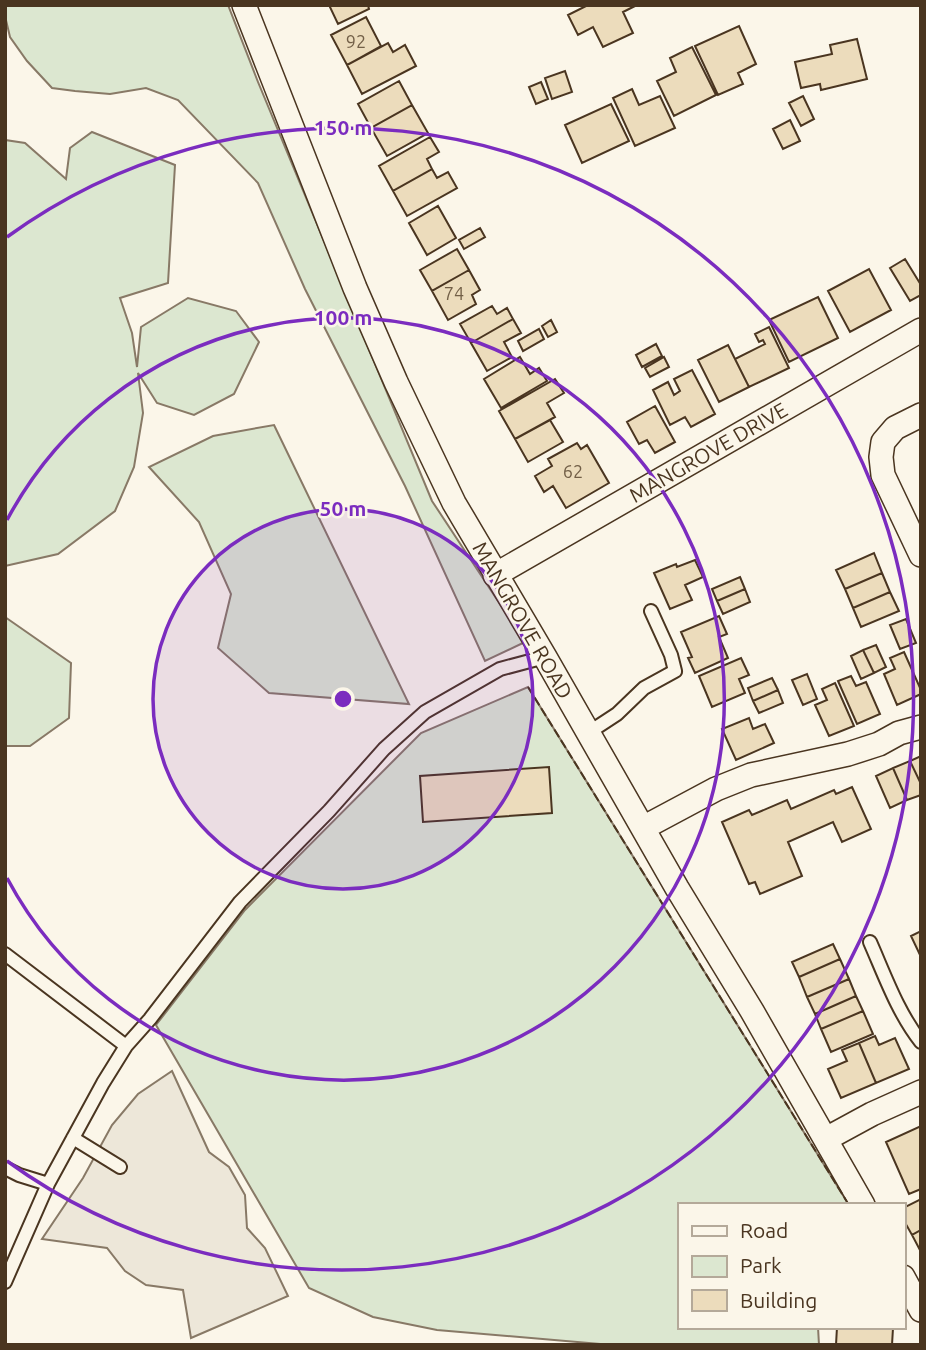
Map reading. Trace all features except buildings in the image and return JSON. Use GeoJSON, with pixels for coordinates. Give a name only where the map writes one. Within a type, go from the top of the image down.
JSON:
{"type":"FeatureCollection","features":[{"type":"Feature","properties":{"kind":"street","name":"MANGROVE ROAD"},"geometry":{"type":"LineString","coordinates":[[244,5],[345,264],[396,382],[454,503],[862,1203]]}},
{"type":"Feature","properties":{"kind":"street","name":"MANGROVE DRIVE"},"geometry":{"type":"LineString","coordinates":[[495,575],[921,330]]}},
{"type":"Feature","properties":{"kind":"street"},"geometry":{"type":"LineString","coordinates":[[921,415],[895,428],[883,442],[881,457],[883,475],[921,555]]}},
{"type":"Feature","properties":{"kind":"street"},"geometry":{"type":"LineString","coordinates":[[643,828],[716,789],[751,775],[848,754],[921,727]]}},
{"type":"Feature","properties":{"kind":"street"},"geometry":{"type":"LineString","coordinates":[[826,1139],[921,1092]]}},
{"type":"Feature","properties":{"kind":"street"},"geometry":{"type":"LineString","coordinates":[[905,1281],[921,1310]]}},
{"type":"Feature","properties":{"kind":"lane"},"geometry":{"type":"LineString","coordinates":[[588,733],[617,714],[644,688],[675,671],[671,655],[651,611]]}},
{"type":"Feature","properties":{"kind":"lane"},"geometry":{"type":"LineString","coordinates":[[5,1282],[48,1184],[126,1046],[240,902],[329,811],[384,749],[425,712],[500,669],[545,657]]}},
{"type":"Feature","properties":{"kind":"lane"},"geometry":{"type":"LineString","coordinates":[[870,942],[897,1004],[921,1042]]}},
{"type":"Feature","properties":{"kind":"lane"},"geometry":{"type":"LineString","coordinates":[[5,954],[126,1046]]}},
{"type":"Feature","properties":{"kind":"lane"},"geometry":{"type":"LineString","coordinates":[[73,1138],[120,1167]]}},
{"type":"Feature","properties":{"kind":"lane"},"geometry":{"type":"LineString","coordinates":[[5,1168],[48,1184]]}},
{"type":"Feature","properties":{"kind":"green space"},"geometry":{"type":"Polygon","coordinates":[[[5,5],[228,5],[432,501],[525,642],[485,661],[405,486],[305,289],[258,183],[178,100],[146,88],[110,94],[52,88],[27,61],[10,37],[5,5]]]}},
{"type":"Feature","properties":{"kind":"green space"},"geometry":{"type":"Polygon","coordinates":[[[92,132],[175,165],[168,283],[120,298],[132,333],[137,367],[141,327],[188,298],[236,311],[259,342],[234,394],[194,415],[157,403],[138,373],[143,413],[134,467],[115,511],[58,554],[5,566],[5,140],[25,143],[66,179],[70,148],[92,132]]]}},
{"type":"Feature","properties":{"kind":"green space"},"geometry":{"type":"Polygon","coordinates":[[[274,425],[409,704],[269,693],[218,648],[231,594],[199,522],[149,467],[213,436],[274,425]]]}},
{"type":"Feature","properties":{"kind":"green space"},"geometry":{"type":"Polygon","coordinates":[[[5,617],[71,663],[69,718],[30,746],[5,746],[5,617]]]}},
{"type":"Feature","properties":{"kind":"green space"},"geometry":{"type":"Polygon","coordinates":[[[528,687],[848,1203],[678,1203],[678,1329],[818,1329],[819,1345],[612,1345],[437,1330],[373,1317],[309,1288],[156,1025],[245,910],[421,733],[528,687]]]}},
{"type":"Feature","properties":{"kind":"shaded area"},"geometry":{"type":"Polygon","coordinates":[[[172,1071],[209,1152],[229,1167],[245,1195],[247,1228],[265,1248],[288,1296],[191,1338],[183,1290],[146,1285],[125,1271],[107,1248],[42,1239],[83,1178],[112,1125],[138,1094],[172,1071]]]}},
{"type":"Feature","properties":{"kind":"fence"},"geometry":{"type":"LineString","coordinates":[[528,687],[848,1203]]}}]}
